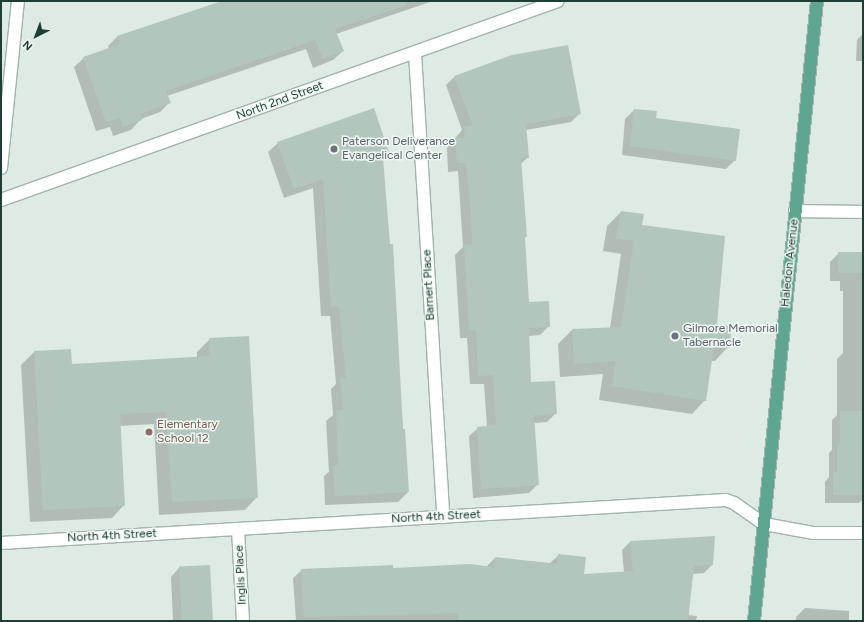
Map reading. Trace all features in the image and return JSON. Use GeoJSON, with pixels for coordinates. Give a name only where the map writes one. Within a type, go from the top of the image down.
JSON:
{"type":"FeatureCollection","features":[{"type":"Feature","properties":{"kind":"main road","name":"Haledon Avenue"},"geometry":{"type":"LineString","coordinates":[[754,621],[817,1]]}},
{"type":"Feature","properties":{"kind":"street"},"geometry":{"type":"LineString","coordinates":[[1,168],[18,1]]}},
{"type":"Feature","properties":{"kind":"street","name":"North 2nd Street"},"geometry":{"type":"LineString","coordinates":[[1,200],[558,1]]}},
{"type":"Feature","properties":{"kind":"street","name":"Barnert Place"},"geometry":{"type":"LineString","coordinates":[[415,53],[443,517]]}},
{"type":"Feature","properties":{"kind":"street"},"geometry":{"type":"LineString","coordinates":[[795,211],[863,212]]}},
{"type":"Feature","properties":{"kind":"street","name":"North 4th Street"},"geometry":{"type":"LineString","coordinates":[[1,543],[726,500],[734,503],[764,524],[814,533],[863,533]]}},
{"type":"Feature","properties":{"kind":"street","name":"Inglis Place"},"geometry":{"type":"LineString","coordinates":[[238,528],[243,621]]}},
{"type":"Feature","properties":{"kind":"building"},"geometry":{"type":"Polygon","coordinates":[[[222,1],[406,1],[407,5],[335,29],[344,51],[323,59],[315,40],[166,91],[171,103],[140,114],[142,120],[123,127],[120,118],[106,122],[83,57],[120,44],[117,36],[222,1]]]}},
{"type":"Feature","properties":{"kind":"building"},"geometry":{"type":"Polygon","coordinates":[[[568,45],[581,114],[526,124],[529,158],[521,158],[527,237],[525,237],[529,302],[549,301],[550,327],[529,328],[531,382],[555,381],[557,414],[534,415],[539,485],[481,489],[477,427],[496,425],[493,375],[478,376],[476,330],[469,330],[464,245],[472,244],[471,213],[466,163],[457,163],[455,138],[465,138],[464,127],[473,126],[454,76],[512,55],[568,45]]]}},
{"type":"Feature","properties":{"kind":"building"},"geometry":{"type":"Polygon","coordinates":[[[374,108],[390,155],[383,158],[390,244],[393,244],[403,429],[405,429],[409,492],[335,496],[333,466],[338,465],[336,410],[343,410],[340,378],[346,378],[339,307],[331,307],[323,179],[294,189],[277,142],[374,108]]]}},
{"type":"Feature","properties":{"kind":"building"},"geometry":{"type":"Polygon","coordinates":[[[634,109],[657,111],[656,118],[740,129],[736,161],[630,146],[634,109]]]}},
{"type":"Feature","properties":{"kind":"building"},"geometry":{"type":"Polygon","coordinates":[[[621,211],[644,214],[642,225],[725,236],[717,324],[732,327],[729,348],[714,346],[706,401],[612,386],[616,361],[574,364],[572,329],[621,327],[634,241],[616,238],[621,211]]]}},
{"type":"Feature","properties":{"kind":"building"},"geometry":{"type":"Polygon","coordinates":[[[838,252],[863,252],[863,273],[838,273],[838,252]]]}},
{"type":"Feature","properties":{"kind":"building"},"geometry":{"type":"Polygon","coordinates":[[[249,336],[258,498],[172,502],[166,412],[120,414],[125,506],[43,510],[34,351],[71,349],[72,364],[210,356],[209,338],[249,336]]]}},
{"type":"Feature","properties":{"kind":"building"},"geometry":{"type":"Polygon","coordinates":[[[840,411],[863,411],[863,495],[833,495],[833,472],[837,472],[837,444],[840,444],[840,411]]]}},
{"type":"Feature","properties":{"kind":"building"},"geometry":{"type":"Polygon","coordinates":[[[715,536],[713,565],[694,566],[688,621],[458,621],[459,613],[304,617],[301,569],[393,565],[393,568],[470,564],[494,567],[495,557],[557,564],[558,554],[586,557],[584,574],[633,571],[630,541],[715,536]]]}},
{"type":"Feature","properties":{"kind":"building"},"geometry":{"type":"Polygon","coordinates":[[[210,565],[213,621],[182,621],[179,567],[210,565]]]}},
{"type":"Feature","properties":{"kind":"place","name":"Paterson Deliverance Evangelical Center"},"geometry":{"type":"Point","coordinates":[334,149]}},
{"type":"Feature","properties":{"kind":"place","name":"Gilmore Memorial Tabernacle"},"geometry":{"type":"Point","coordinates":[675,336]}},
{"type":"Feature","properties":{"kind":"place","name":"Elementary School 12"},"geometry":{"type":"Point","coordinates":[149,432]}}]}
